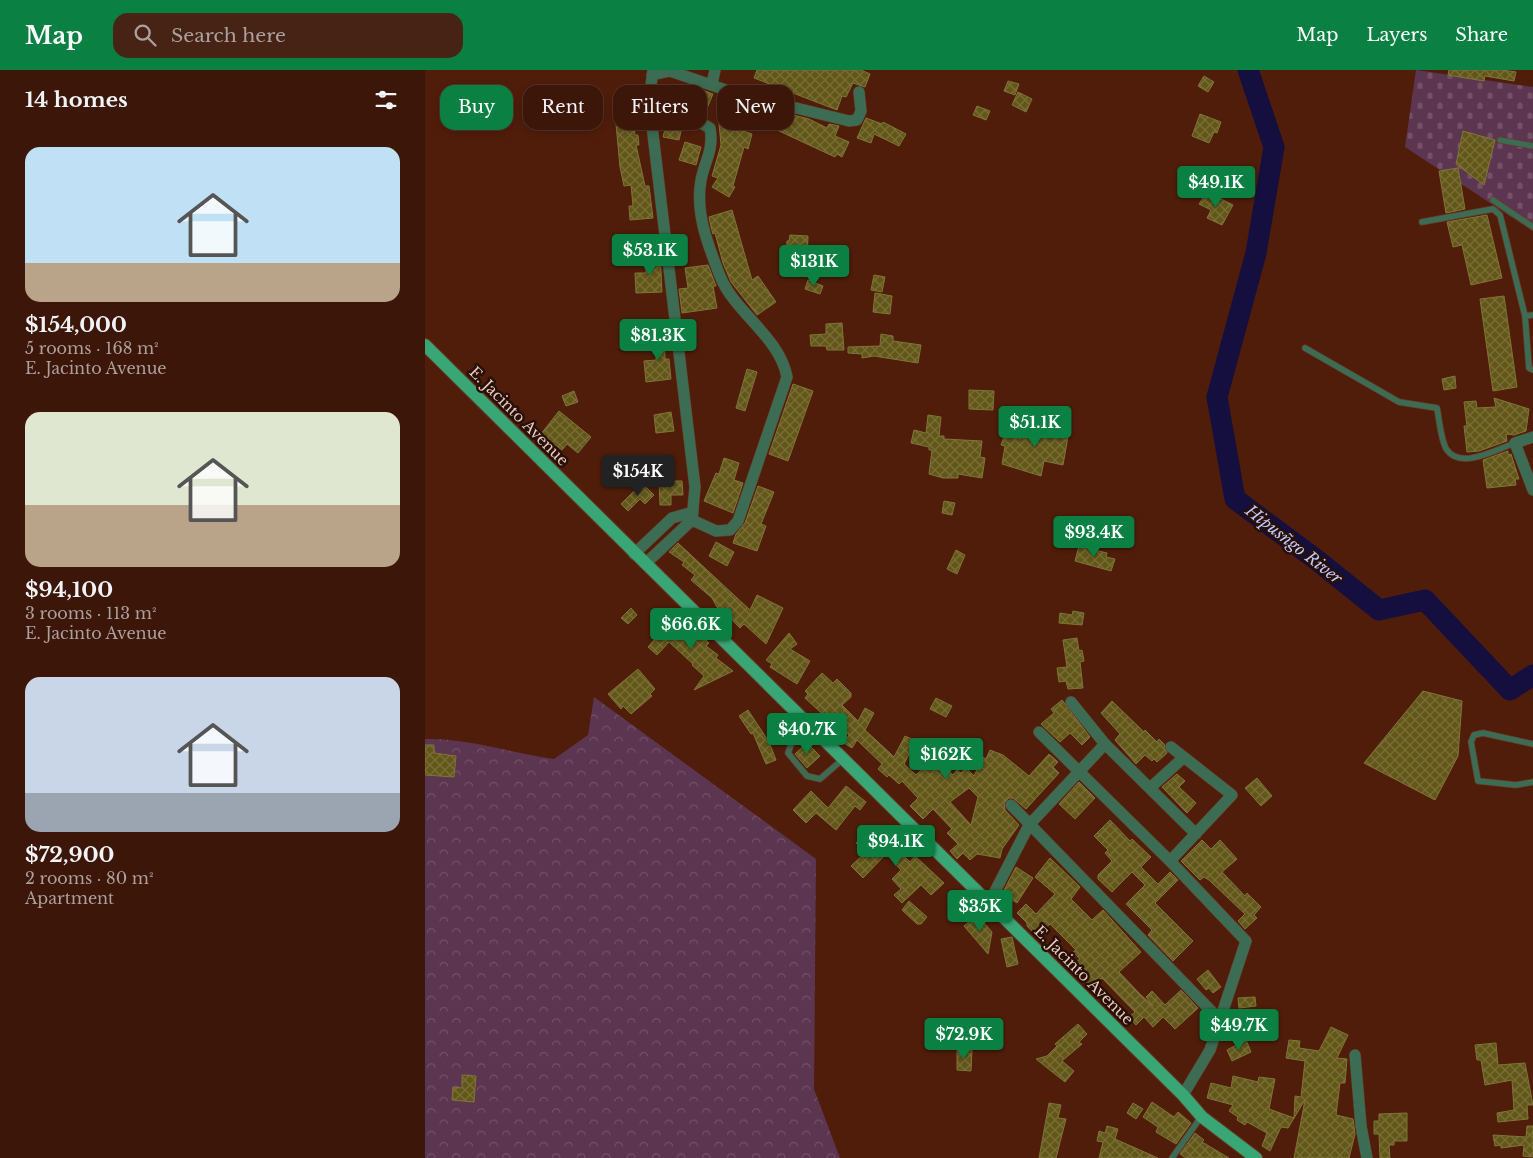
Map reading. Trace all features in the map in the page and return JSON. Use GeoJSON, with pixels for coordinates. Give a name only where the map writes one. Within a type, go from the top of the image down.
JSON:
{"type":"FeatureCollection","features":[{"type":"Feature","properties":{"kind":"main road","name":"E. Jacinto Avenue"},"geometry":{"type":"LineString","coordinates":[[425,345],[634,554],[1183,1095],[1202,1117],[1256,1158]]}},
{"type":"Feature","properties":{"kind":"street"},"geometry":{"type":"LineString","coordinates":[[712,84],[715,70]]}},
{"type":"Feature","properties":{"kind":"street"},"geometry":{"type":"LineString","coordinates":[[651,85],[653,72],[670,71],[767,104],[784,105],[849,121],[857,120],[861,111],[859,92]]}},
{"type":"Feature","properties":{"kind":"street"},"geometry":{"type":"LineString","coordinates":[[634,554],[671,518],[693,516],[716,531],[730,530],[738,522],[787,377],[785,365],[776,351],[721,278],[705,234],[698,204],[701,179],[713,143],[710,128],[707,126]]}},
{"type":"Feature","properties":{"kind":"street"},"geometry":{"type":"LineString","coordinates":[[645,564],[693,516],[695,487],[653,130]]}},
{"type":"Feature","properties":{"kind":"street"},"geometry":{"type":"LineString","coordinates":[[1533,438],[1515,443],[1533,490]]}},
{"type":"Feature","properties":{"kind":"street"},"geometry":{"type":"LineString","coordinates":[[1071,702],[1105,744],[1196,834]]}},
{"type":"Feature","properties":{"kind":"street"},"geometry":{"type":"LineString","coordinates":[[1039,732],[1170,861],[1247,942],[1210,1050],[1183,1095]]}},
{"type":"Feature","properties":{"kind":"street"},"geometry":{"type":"LineString","coordinates":[[989,903],[1029,825],[1080,773],[1105,744]]}},
{"type":"Feature","properties":{"kind":"street"},"geometry":{"type":"LineString","coordinates":[[1170,861],[1232,795],[1171,747]]}},
{"type":"Feature","properties":{"kind":"street"},"geometry":{"type":"LineString","coordinates":[[1150,788],[1183,758]]}},
{"type":"Feature","properties":{"kind":"street"},"geometry":{"type":"LineString","coordinates":[[1011,805],[1220,1020]]}},
{"type":"Feature","properties":{"kind":"street"},"geometry":{"type":"LineString","coordinates":[[1355,1055],[1361,1126],[1367,1158]]}},
{"type":"Feature","properties":{"kind":"lane"},"geometry":{"type":"LineString","coordinates":[[1500,140],[1533,146]]}},
{"type":"Feature","properties":{"kind":"lane"},"geometry":{"type":"LineString","coordinates":[[1493,200],[1533,227]]}},
{"type":"Feature","properties":{"kind":"lane"},"geometry":{"type":"LineString","coordinates":[[1422,222],[1493,209],[1500,215],[1525,316],[1529,368],[1533,370]]}},
{"type":"Feature","properties":{"kind":"lane"},"geometry":{"type":"LineString","coordinates":[[1525,316],[1533,315]]}},
{"type":"Feature","properties":{"kind":"lane"},"geometry":{"type":"LineString","coordinates":[[1305,348],[1399,402],[1437,408],[1446,449],[1456,458],[1466,459],[1515,443]]}},
{"type":"Feature","properties":{"kind":"lane"},"geometry":{"type":"LineString","coordinates":[[807,724],[793,739],[787,753],[807,776],[820,779],[843,759]]}},
{"type":"Feature","properties":{"kind":"lane"},"geometry":{"type":"LineString","coordinates":[[1533,744],[1483,732],[1474,735],[1471,742],[1478,781],[1516,784],[1533,782]]}},
{"type":"Feature","properties":{"kind":"lane"},"geometry":{"type":"LineString","coordinates":[[1172,1158],[1202,1117]]}},
{"type":"Feature","properties":{"kind":"green space"},"geometry":{"type":"Polygon","coordinates":[[[1416,70],[1533,87],[1533,231],[1405,147],[1416,70]]]}},
{"type":"Feature","properties":{"kind":"green space"},"geometry":{"type":"Polygon","coordinates":[[[594,697],[816,859],[814,1089],[840,1158],[425,1158],[425,739],[474,743],[554,759],[588,735],[594,697]]]}},
{"type":"Feature","properties":{"kind":"building"},"geometry":{"type":"Polygon","coordinates":[[[757,70],[861,70],[870,74],[865,87],[853,83],[846,97],[842,96],[837,110],[794,93],[794,85],[772,85],[754,78],[757,70]]]}},
{"type":"Feature","properties":{"kind":"building"},"geometry":{"type":"Polygon","coordinates":[[[1449,70],[1502,70],[1516,72],[1514,81],[1485,76],[1484,81],[1448,75],[1449,70]]]}},
{"type":"Feature","properties":{"kind":"building"},"geometry":{"type":"Polygon","coordinates":[[[1204,76],[1214,82],[1208,92],[1198,86],[1204,76]]]}},
{"type":"Feature","properties":{"kind":"building"},"geometry":{"type":"Polygon","coordinates":[[[1008,81],[1019,84],[1015,95],[1004,91],[1008,81]]]}},
{"type":"Feature","properties":{"kind":"building"},"geometry":{"type":"Polygon","coordinates":[[[707,92],[713,94],[707,108],[707,92]]]}},
{"type":"Feature","properties":{"kind":"building"},"geometry":{"type":"Polygon","coordinates":[[[1018,92],[1032,99],[1026,112],[1012,105],[1018,92]]]}},
{"type":"Feature","properties":{"kind":"building"},"geometry":{"type":"Polygon","coordinates":[[[977,106],[990,111],[986,120],[973,115],[977,106]]]}},
{"type":"Feature","properties":{"kind":"building"},"geometry":{"type":"Polygon","coordinates":[[[1200,114],[1221,122],[1217,133],[1214,132],[1209,143],[1192,136],[1200,114]]]}},
{"type":"Feature","properties":{"kind":"building"},"geometry":{"type":"Polygon","coordinates":[[[794,115],[809,119],[827,128],[829,124],[839,126],[835,136],[849,142],[842,157],[837,154],[835,157],[779,131],[794,130],[794,115]]]}},
{"type":"Feature","properties":{"kind":"building"},"geometry":{"type":"Polygon","coordinates":[[[866,118],[882,124],[883,122],[906,134],[899,146],[874,134],[871,143],[857,138],[866,118]]]}},
{"type":"Feature","properties":{"kind":"building"},"geometry":{"type":"Polygon","coordinates":[[[617,130],[635,130],[635,135],[638,135],[639,145],[636,145],[645,186],[649,186],[653,218],[630,220],[629,206],[633,206],[631,185],[624,186],[617,130]]]}},
{"type":"Feature","properties":{"kind":"building"},"geometry":{"type":"Polygon","coordinates":[[[665,130],[681,130],[679,140],[663,137],[665,130]]]}},
{"type":"Feature","properties":{"kind":"building"},"geometry":{"type":"Polygon","coordinates":[[[720,130],[740,130],[752,134],[748,149],[744,147],[733,186],[735,187],[729,197],[712,187],[718,178],[712,176],[721,145],[720,130]]]}},
{"type":"Feature","properties":{"kind":"building"},"geometry":{"type":"Polygon","coordinates":[[[1463,131],[1495,140],[1484,185],[1456,164],[1463,131]]]}},
{"type":"Feature","properties":{"kind":"building"},"geometry":{"type":"Polygon","coordinates":[[[685,142],[701,147],[696,165],[679,160],[685,142]]]}},
{"type":"Feature","properties":{"kind":"building"},"geometry":{"type":"Polygon","coordinates":[[[1458,168],[1465,209],[1446,213],[1439,171],[1458,168]]]}},
{"type":"Feature","properties":{"kind":"building"},"geometry":{"type":"Polygon","coordinates":[[[1207,192],[1233,205],[1222,225],[1207,218],[1211,210],[1199,204],[1207,192]]]}},
{"type":"Feature","properties":{"kind":"building"},"geometry":{"type":"Polygon","coordinates":[[[732,210],[752,280],[758,276],[776,302],[757,315],[731,282],[723,263],[715,233],[713,234],[711,227],[709,217],[732,210]]]}},
{"type":"Feature","properties":{"kind":"building"},"geometry":{"type":"Polygon","coordinates":[[[1487,215],[1502,278],[1471,285],[1462,245],[1453,247],[1447,222],[1487,215]]]}},
{"type":"Feature","properties":{"kind":"building"},"geometry":{"type":"Polygon","coordinates":[[[790,235],[808,236],[807,259],[786,258],[787,241],[789,241],[790,235]]]}},
{"type":"Feature","properties":{"kind":"building"},"geometry":{"type":"Polygon","coordinates":[[[660,253],[662,292],[636,293],[635,273],[646,273],[645,254],[660,253]]]}},
{"type":"Feature","properties":{"kind":"building"},"geometry":{"type":"Polygon","coordinates":[[[708,265],[716,286],[713,286],[717,308],[682,313],[679,289],[688,288],[685,268],[708,265]]]}},
{"type":"Feature","properties":{"kind":"building"},"geometry":{"type":"Polygon","coordinates":[[[874,275],[885,277],[882,292],[871,290],[874,275]]]}},
{"type":"Feature","properties":{"kind":"building"},"geometry":{"type":"Polygon","coordinates":[[[808,280],[823,286],[820,294],[805,289],[808,280]]]}},
{"type":"Feature","properties":{"kind":"building"},"geometry":{"type":"Polygon","coordinates":[[[875,293],[892,296],[890,314],[873,312],[875,293]]]}},
{"type":"Feature","properties":{"kind":"building"},"geometry":{"type":"Polygon","coordinates":[[[1504,296],[1517,387],[1493,391],[1480,299],[1504,296]]]}},
{"type":"Feature","properties":{"kind":"building"},"geometry":{"type":"Polygon","coordinates":[[[842,323],[844,350],[827,350],[826,346],[811,346],[810,335],[826,334],[826,324],[842,323]]]}},
{"type":"Feature","properties":{"kind":"building"},"geometry":{"type":"Polygon","coordinates":[[[655,329],[664,329],[665,359],[669,359],[671,379],[646,382],[644,361],[656,360],[655,329]]]}},
{"type":"Feature","properties":{"kind":"building"},"geometry":{"type":"Polygon","coordinates":[[[881,334],[893,336],[893,341],[921,345],[918,363],[874,356],[862,358],[862,354],[848,353],[848,347],[880,346],[881,334]]]}},
{"type":"Feature","properties":{"kind":"building"},"geometry":{"type":"Polygon","coordinates":[[[747,369],[757,372],[745,411],[736,408],[747,369]]]}},
{"type":"Feature","properties":{"kind":"building"},"geometry":{"type":"Polygon","coordinates":[[[1455,376],[1456,388],[1444,390],[1442,379],[1455,376]]]}},
{"type":"Feature","properties":{"kind":"building"},"geometry":{"type":"Polygon","coordinates":[[[793,384],[813,391],[788,461],[769,454],[793,384]]]}},
{"type":"Feature","properties":{"kind":"building"},"geometry":{"type":"Polygon","coordinates":[[[969,390],[994,391],[993,410],[969,409],[969,390]]]}},
{"type":"Feature","properties":{"kind":"building"},"geometry":{"type":"Polygon","coordinates":[[[574,391],[578,402],[566,406],[562,396],[574,391]]]}},
{"type":"Feature","properties":{"kind":"building"},"geometry":{"type":"Polygon","coordinates":[[[1494,398],[1529,409],[1526,431],[1514,435],[1506,434],[1507,441],[1479,451],[1467,452],[1464,426],[1467,426],[1464,402],[1476,401],[1477,408],[1496,407],[1494,398]]]}},
{"type":"Feature","properties":{"kind":"building"},"geometry":{"type":"Polygon","coordinates":[[[559,411],[591,437],[578,453],[567,444],[562,450],[541,434],[559,411]]]}},
{"type":"Feature","properties":{"kind":"building"},"geometry":{"type":"Polygon","coordinates":[[[671,412],[674,431],[656,433],[654,415],[671,412]]]}},
{"type":"Feature","properties":{"kind":"building"},"geometry":{"type":"Polygon","coordinates":[[[928,415],[941,417],[939,436],[944,436],[944,439],[982,441],[980,457],[985,458],[982,478],[958,474],[958,478],[943,478],[929,474],[932,450],[929,450],[929,447],[911,443],[914,430],[926,433],[928,415]]]}},
{"type":"Feature","properties":{"kind":"building"},"geometry":{"type":"Polygon","coordinates":[[[1023,422],[1051,425],[1050,430],[1069,431],[1063,465],[1044,461],[1041,476],[1002,464],[1005,446],[1001,445],[1005,434],[1021,439],[1023,422]]]}},
{"type":"Feature","properties":{"kind":"building"},"geometry":{"type":"Polygon","coordinates":[[[1508,451],[1508,455],[1511,454],[1519,479],[1515,479],[1516,485],[1487,488],[1483,460],[1508,451]]]}},
{"type":"Feature","properties":{"kind":"building"},"geometry":{"type":"Polygon","coordinates":[[[724,458],[739,463],[734,480],[743,483],[733,513],[704,501],[716,473],[719,474],[724,458]]]}},
{"type":"Feature","properties":{"kind":"building"},"geometry":{"type":"Polygon","coordinates":[[[659,481],[682,481],[683,495],[671,495],[671,505],[660,505],[659,481]]]}},
{"type":"Feature","properties":{"kind":"building"},"geometry":{"type":"Polygon","coordinates":[[[642,483],[654,495],[645,504],[640,499],[628,511],[621,504],[642,483]]]}},
{"type":"Feature","properties":{"kind":"building"},"geometry":{"type":"Polygon","coordinates":[[[758,486],[774,492],[761,524],[766,526],[757,551],[733,543],[736,534],[745,523],[758,486]]]}},
{"type":"Feature","properties":{"kind":"building"},"geometry":{"type":"Polygon","coordinates":[[[944,501],[955,503],[952,515],[942,513],[944,501]]]}},
{"type":"Feature","properties":{"kind":"building"},"geometry":{"type":"Polygon","coordinates":[[[716,542],[734,552],[727,566],[709,556],[716,542]]]}},
{"type":"Feature","properties":{"kind":"building"},"geometry":{"type":"Polygon","coordinates":[[[678,543],[750,610],[757,595],[783,608],[766,644],[744,624],[740,628],[729,619],[717,607],[712,598],[691,580],[695,575],[682,565],[684,562],[669,552],[678,543]]]}},
{"type":"Feature","properties":{"kind":"building"},"geometry":{"type":"Polygon","coordinates":[[[1079,546],[1107,553],[1106,557],[1115,559],[1111,571],[1075,561],[1079,546]]]}},
{"type":"Feature","properties":{"kind":"building"},"geometry":{"type":"Polygon","coordinates":[[[956,550],[965,555],[957,574],[947,569],[956,550]]]}},
{"type":"Feature","properties":{"kind":"building"},"geometry":{"type":"Polygon","coordinates":[[[631,608],[637,615],[628,624],[621,618],[631,608]]]}},
{"type":"Feature","properties":{"kind":"building"},"geometry":{"type":"Polygon","coordinates":[[[1073,611],[1084,613],[1082,625],[1059,623],[1060,613],[1072,615],[1073,611]]]}},
{"type":"Feature","properties":{"kind":"building"},"geometry":{"type":"Polygon","coordinates":[[[677,614],[709,643],[706,646],[718,655],[716,658],[733,671],[694,690],[704,676],[693,664],[669,642],[657,655],[648,647],[677,614]]]}},
{"type":"Feature","properties":{"kind":"building"},"geometry":{"type":"Polygon","coordinates":[[[789,633],[797,644],[790,649],[810,661],[797,684],[770,667],[772,664],[766,660],[789,633]]]}},
{"type":"Feature","properties":{"kind":"building"},"geometry":{"type":"Polygon","coordinates":[[[1077,638],[1079,651],[1082,650],[1084,661],[1080,662],[1083,688],[1068,689],[1066,681],[1059,682],[1057,668],[1067,667],[1063,640],[1077,638]]]}},
{"type":"Feature","properties":{"kind":"building"},"geometry":{"type":"Polygon","coordinates":[[[638,669],[655,689],[650,694],[652,696],[631,714],[623,706],[621,709],[608,694],[638,669]]]}},
{"type":"Feature","properties":{"kind":"building"},"geometry":{"type":"Polygon","coordinates":[[[822,673],[833,683],[837,679],[851,693],[851,697],[842,705],[858,721],[865,708],[874,713],[865,730],[894,757],[905,736],[916,741],[904,764],[916,775],[935,757],[953,775],[957,770],[961,773],[966,768],[974,776],[983,757],[986,759],[990,750],[1003,755],[1029,776],[1049,754],[1058,762],[1053,767],[1059,773],[1026,809],[1013,798],[1009,798],[1004,803],[1005,810],[1019,825],[1002,849],[1000,858],[977,854],[970,860],[963,853],[957,859],[950,851],[958,844],[947,833],[952,829],[933,809],[923,819],[910,806],[918,798],[902,781],[899,784],[889,775],[887,777],[878,769],[882,764],[857,740],[852,748],[844,743],[849,735],[832,719],[830,721],[805,698],[808,694],[805,691],[822,673]],[[969,788],[950,802],[971,825],[978,797],[969,788]]]}},
{"type":"Feature","properties":{"kind":"building"},"geometry":{"type":"Polygon","coordinates":[[[1423,691],[1462,701],[1458,756],[1435,800],[1364,763],[1423,691]]]}},
{"type":"Feature","properties":{"kind":"building"},"geometry":{"type":"Polygon","coordinates":[[[936,698],[952,706],[946,717],[930,709],[936,698]]]}},
{"type":"Feature","properties":{"kind":"building"},"geometry":{"type":"Polygon","coordinates":[[[1062,700],[1090,737],[1082,745],[1070,733],[1060,742],[1041,724],[1054,713],[1051,709],[1062,700]]]}},
{"type":"Feature","properties":{"kind":"building"},"geometry":{"type":"Polygon","coordinates":[[[1112,701],[1144,732],[1145,730],[1157,742],[1159,739],[1164,744],[1167,753],[1157,762],[1154,759],[1152,761],[1145,755],[1136,764],[1115,740],[1120,734],[1101,713],[1112,701]]]}},
{"type":"Feature","properties":{"kind":"building"},"geometry":{"type":"Polygon","coordinates":[[[748,710],[769,742],[776,760],[766,764],[753,733],[751,734],[739,716],[748,710]]]}},
{"type":"Feature","properties":{"kind":"building"},"geometry":{"type":"Polygon","coordinates":[[[807,743],[820,756],[807,768],[795,754],[807,743]]]}},
{"type":"Feature","properties":{"kind":"building"},"geometry":{"type":"Polygon","coordinates":[[[425,745],[434,745],[434,753],[456,756],[454,777],[425,775],[425,745]]]}},
{"type":"Feature","properties":{"kind":"building"},"geometry":{"type":"Polygon","coordinates":[[[1177,774],[1185,781],[1179,787],[1196,803],[1187,813],[1162,787],[1177,774]]]}},
{"type":"Feature","properties":{"kind":"building"},"geometry":{"type":"Polygon","coordinates":[[[1257,778],[1272,796],[1261,806],[1245,788],[1257,778]]]}},
{"type":"Feature","properties":{"kind":"building"},"geometry":{"type":"Polygon","coordinates":[[[1079,782],[1095,798],[1075,819],[1059,804],[1079,782]]]}},
{"type":"Feature","properties":{"kind":"building"},"geometry":{"type":"Polygon","coordinates":[[[846,786],[866,802],[860,810],[855,806],[836,830],[816,813],[806,823],[793,810],[811,791],[828,808],[846,786]]]}},
{"type":"Feature","properties":{"kind":"building"},"geometry":{"type":"Polygon","coordinates":[[[1110,820],[1130,841],[1132,839],[1151,857],[1141,867],[1158,884],[1170,872],[1178,880],[1155,903],[1193,941],[1173,961],[1148,935],[1152,930],[1126,904],[1145,885],[1132,872],[1112,892],[1098,879],[1098,875],[1112,861],[1105,853],[1108,850],[1094,836],[1110,820]]]}},
{"type":"Feature","properties":{"kind":"building"},"geometry":{"type":"Polygon","coordinates":[[[871,829],[886,844],[889,841],[910,862],[915,856],[944,883],[931,895],[921,885],[902,903],[894,895],[901,889],[892,879],[901,870],[886,854],[863,878],[851,866],[866,852],[856,843],[871,829]]]}},
{"type":"Feature","properties":{"kind":"building"},"geometry":{"type":"Polygon","coordinates":[[[1202,840],[1211,849],[1220,840],[1237,859],[1222,872],[1245,896],[1247,893],[1261,907],[1254,915],[1257,918],[1245,929],[1238,921],[1245,914],[1209,880],[1204,877],[1200,880],[1181,861],[1202,840]]]}},
{"type":"Feature","properties":{"kind":"building"},"geometry":{"type":"Polygon","coordinates":[[[1050,858],[1080,887],[1071,899],[1092,920],[1103,910],[1141,952],[1119,972],[1140,994],[1153,1006],[1146,997],[1152,991],[1165,1005],[1181,990],[1198,1008],[1175,1029],[1163,1017],[1153,1027],[1144,1017],[1136,1025],[1129,1017],[1135,1012],[1102,978],[1092,988],[1083,979],[1087,975],[1075,963],[1080,959],[1073,952],[1076,950],[1050,924],[1037,936],[1017,913],[1026,904],[1036,914],[1055,894],[1035,877],[1050,858]]]}},
{"type":"Feature","properties":{"kind":"building"},"geometry":{"type":"Polygon","coordinates":[[[1016,867],[1033,878],[1017,903],[1002,894],[1016,867]]]}},
{"type":"Feature","properties":{"kind":"building"},"geometry":{"type":"Polygon","coordinates":[[[909,901],[927,917],[921,924],[917,924],[902,910],[909,901]]]}},
{"type":"Feature","properties":{"kind":"building"},"geometry":{"type":"Polygon","coordinates":[[[977,915],[992,932],[988,954],[964,926],[977,915]]]}},
{"type":"Feature","properties":{"kind":"building"},"geometry":{"type":"Polygon","coordinates":[[[1012,937],[1018,964],[1007,967],[1001,939],[1012,937]]]}},
{"type":"Feature","properties":{"kind":"building"},"geometry":{"type":"Polygon","coordinates":[[[1208,970],[1221,987],[1213,993],[1209,988],[1206,990],[1197,979],[1208,970]]]}},
{"type":"Feature","properties":{"kind":"building"},"geometry":{"type":"Polygon","coordinates":[[[1255,997],[1256,1006],[1239,1008],[1238,998],[1255,997]]]}},
{"type":"Feature","properties":{"kind":"building"},"geometry":{"type":"Polygon","coordinates":[[[1078,1024],[1087,1034],[1079,1042],[1082,1044],[1062,1061],[1074,1071],[1065,1082],[1036,1059],[1047,1056],[1057,1046],[1055,1044],[1078,1024]]]}},
{"type":"Feature","properties":{"kind":"building"},"geometry":{"type":"Polygon","coordinates":[[[1331,1027],[1348,1035],[1337,1058],[1347,1059],[1345,1083],[1340,1083],[1336,1115],[1353,1119],[1355,1134],[1349,1158],[1294,1158],[1305,1100],[1294,1118],[1295,1096],[1301,1097],[1305,1061],[1286,1058],[1289,1040],[1300,1041],[1299,1048],[1319,1051],[1331,1027]]]}},
{"type":"Feature","properties":{"kind":"building"},"geometry":{"type":"Polygon","coordinates":[[[1246,1040],[1251,1052],[1232,1061],[1227,1050],[1246,1040]]]}},
{"type":"Feature","properties":{"kind":"building"},"geometry":{"type":"Polygon","coordinates":[[[1496,1043],[1498,1065],[1525,1063],[1533,1105],[1527,1105],[1528,1119],[1498,1122],[1497,1113],[1514,1110],[1512,1080],[1485,1085],[1481,1060],[1477,1060],[1475,1045],[1496,1043]]]}},
{"type":"Feature","properties":{"kind":"building"},"geometry":{"type":"Polygon","coordinates":[[[957,1049],[972,1050],[971,1071],[957,1070],[957,1049]]]}},
{"type":"Feature","properties":{"kind":"building"},"geometry":{"type":"Polygon","coordinates":[[[462,1075],[476,1076],[474,1102],[452,1100],[453,1087],[462,1088],[462,1075]]]}},
{"type":"Feature","properties":{"kind":"building"},"geometry":{"type":"Polygon","coordinates":[[[1233,1076],[1258,1082],[1259,1077],[1275,1079],[1269,1109],[1294,1118],[1288,1128],[1281,1127],[1270,1151],[1262,1146],[1267,1133],[1247,1122],[1245,1125],[1237,1120],[1238,1117],[1229,1111],[1233,1105],[1207,1098],[1211,1083],[1231,1088],[1233,1076]]]}},
{"type":"Feature","properties":{"kind":"building"},"geometry":{"type":"Polygon","coordinates":[[[1152,1102],[1174,1117],[1178,1112],[1191,1123],[1176,1144],[1156,1132],[1158,1127],[1143,1117],[1152,1102]]]}},
{"type":"Feature","properties":{"kind":"building"},"geometry":{"type":"Polygon","coordinates":[[[1049,1103],[1061,1105],[1058,1118],[1066,1119],[1056,1158],[1039,1158],[1049,1103]]]}},
{"type":"Feature","properties":{"kind":"building"},"geometry":{"type":"Polygon","coordinates":[[[1133,1103],[1143,1109],[1136,1119],[1127,1113],[1133,1103]]]}},
{"type":"Feature","properties":{"kind":"building"},"geometry":{"type":"Polygon","coordinates":[[[1407,1113],[1407,1141],[1394,1141],[1394,1145],[1389,1145],[1390,1158],[1380,1158],[1379,1134],[1374,1134],[1374,1121],[1379,1121],[1379,1114],[1407,1113]]]}},
{"type":"Feature","properties":{"kind":"building"},"geometry":{"type":"Polygon","coordinates":[[[1107,1126],[1118,1129],[1115,1139],[1158,1158],[1099,1158],[1103,1142],[1097,1141],[1099,1131],[1105,1133],[1107,1126]]]}},
{"type":"Feature","properties":{"kind":"building"},"geometry":{"type":"Polygon","coordinates":[[[1527,1126],[1533,1126],[1533,1157],[1523,1156],[1524,1145],[1501,1148],[1501,1145],[1495,1146],[1493,1135],[1526,1137],[1527,1126]]]}},
{"type":"Feature","properties":{"kind":"building"},"geometry":{"type":"Polygon","coordinates":[[[1195,1133],[1204,1140],[1202,1142],[1229,1158],[1186,1158],[1180,1154],[1195,1133]]]}},
{"type":"Feature","properties":{"kind":"waterway","name":"Hipusñgo River"},"geometry":{"type":"LineString","coordinates":[[1248,70],[1274,147],[1256,253],[1217,397],[1235,499],[1318,561],[1379,610],[1425,600],[1510,690],[1533,675]]}}]}
